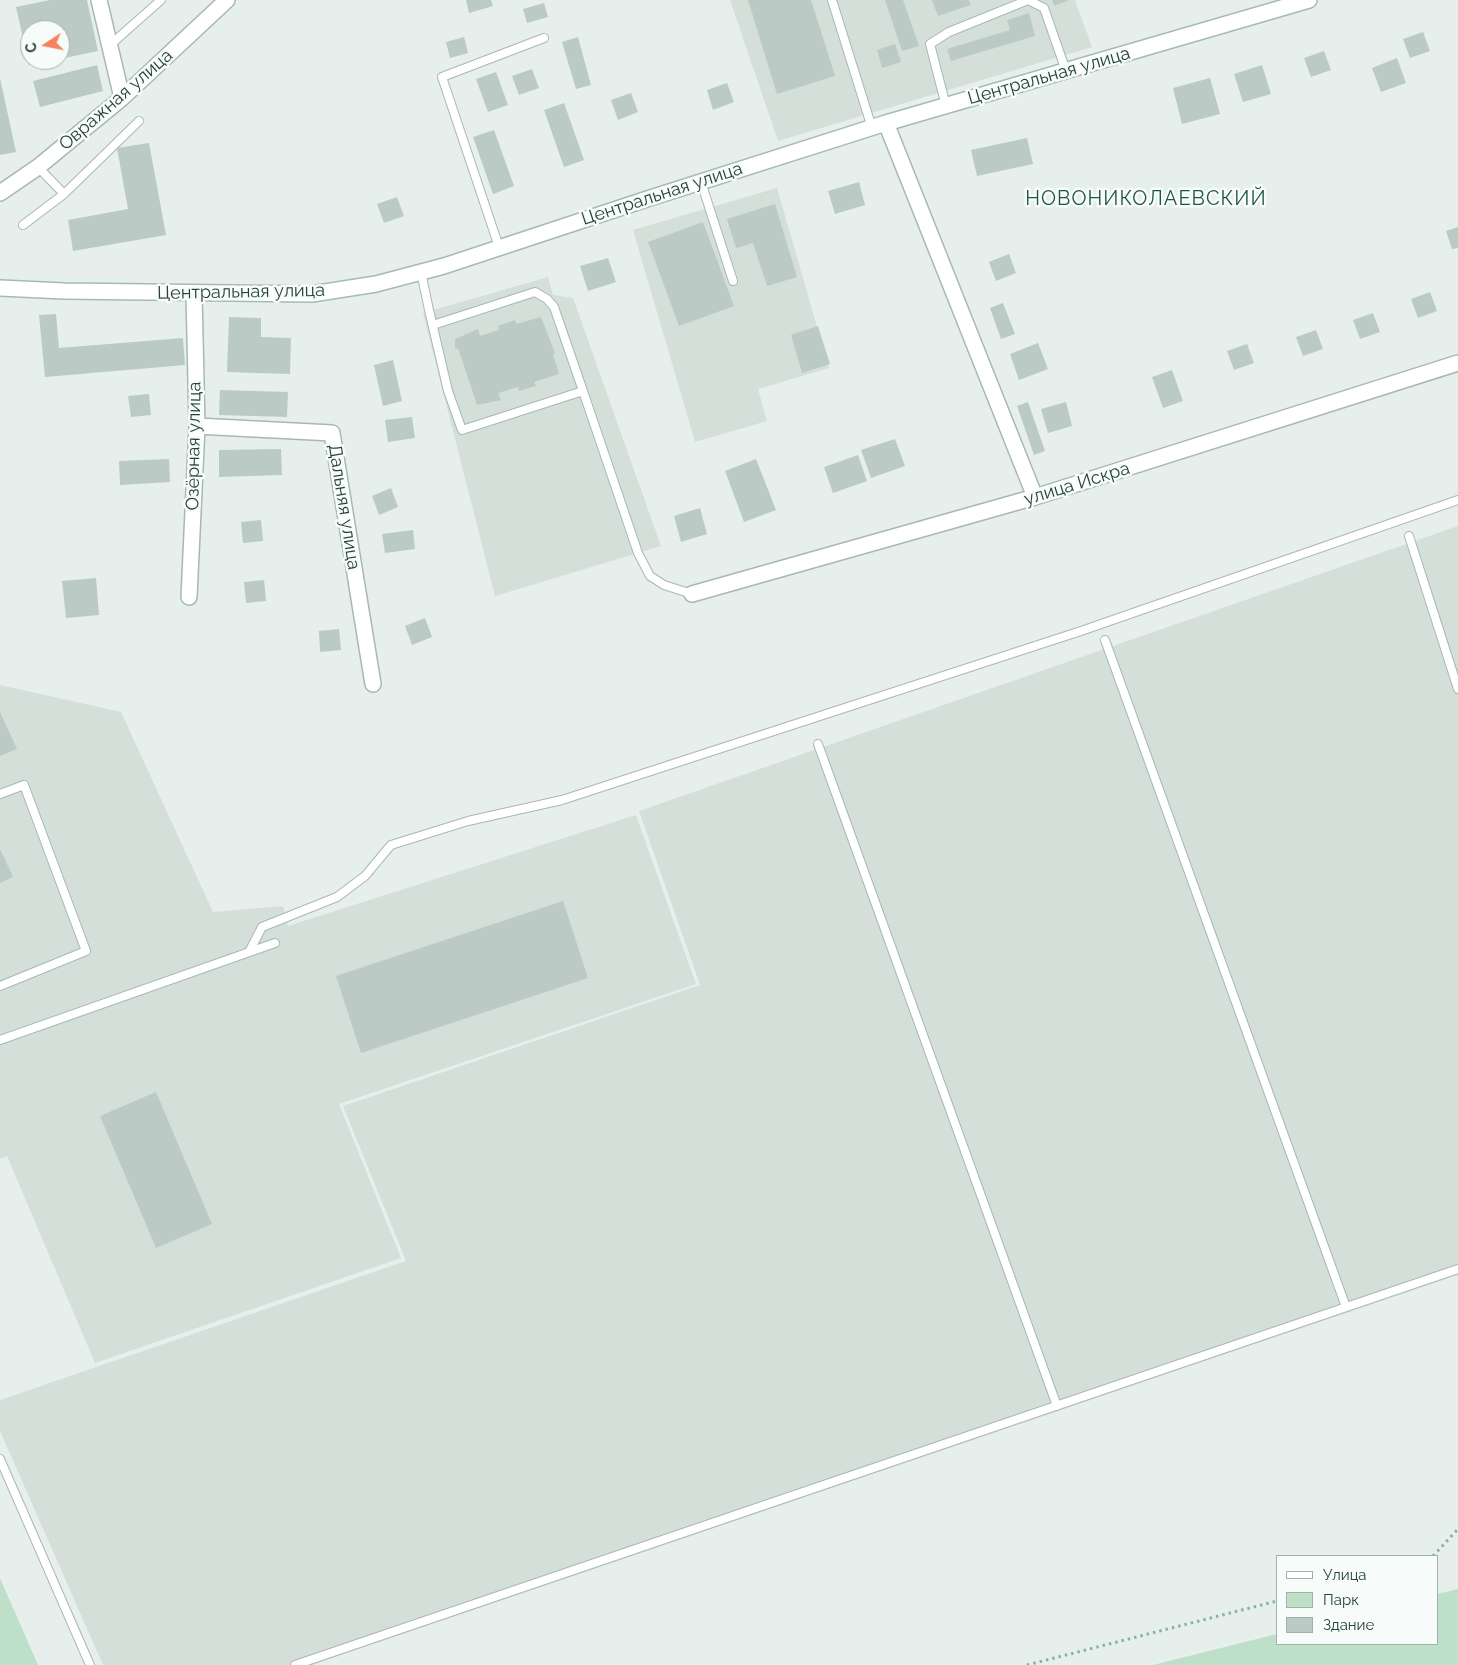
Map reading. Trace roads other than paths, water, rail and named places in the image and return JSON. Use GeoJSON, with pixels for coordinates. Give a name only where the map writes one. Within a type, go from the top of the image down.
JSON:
{"type":"FeatureCollection","features":[{"type":"Feature","properties":{"kind":"street"},"geometry":{"type":"LineString","coordinates":[[98,0],[122,98]]}},
{"type":"Feature","properties":{"kind":"street","name":"Овражная улица"},"geometry":{"type":"LineString","coordinates":[[0,193],[38,167],[122,98],[227,0]]}},
{"type":"Feature","properties":{"kind":"street","name":"Центральная улица"},"geometry":{"type":"LineString","coordinates":[[0,288],[194,294],[312,294],[376,284],[421,272],[879,126],[1293,2],[1310,0]]}},
{"type":"Feature","properties":{"kind":"street"},"geometry":{"type":"LineString","coordinates":[[879,126],[1035,498]]}},
{"type":"Feature","properties":{"kind":"street","name":"Озёрная улица"},"geometry":{"type":"LineString","coordinates":[[188,597],[197,426],[194,294]]}},
{"type":"Feature","properties":{"kind":"street","name":"улица Искра"},"geometry":{"type":"LineString","coordinates":[[692,594],[1035,498],[1458,363]]}},
{"type":"Feature","properties":{"kind":"street","name":"Дальняя улица"},"geometry":{"type":"LineString","coordinates":[[197,426],[332,432],[373,684]]}},
{"type":"Feature","properties":{"kind":"lane"},"geometry":{"type":"LineString","coordinates":[[109,46],[161,0]]}},
{"type":"Feature","properties":{"kind":"lane"},"geometry":{"type":"LineString","coordinates":[[832,0],[879,126]]}},
{"type":"Feature","properties":{"kind":"lane"},"geometry":{"type":"LineString","coordinates":[[946,106],[930,44],[948,32],[1028,0],[1044,8],[1066,71]]}},
{"type":"Feature","properties":{"kind":"lane"},"geometry":{"type":"LineString","coordinates":[[499,247],[442,77],[544,38]]}},
{"type":"Feature","properties":{"kind":"lane"},"geometry":{"type":"LineString","coordinates":[[23,225],[64,194],[139,121]]}},
{"type":"Feature","properties":{"kind":"lane"},"geometry":{"type":"LineString","coordinates":[[38,167],[64,194]]}},
{"type":"Feature","properties":{"kind":"lane"},"geometry":{"type":"LineString","coordinates":[[701,182],[733,280]]}},
{"type":"Feature","properties":{"kind":"lane"},"geometry":{"type":"LineString","coordinates":[[421,272],[448,391],[462,430],[583,391]]}},
{"type":"Feature","properties":{"kind":"lane"},"geometry":{"type":"LineString","coordinates":[[433,325],[535,292],[546,299],[554,308],[638,553],[650,576],[664,585],[692,594]]}},
{"type":"Feature","properties":{"kind":"lane"},"geometry":{"type":"LineString","coordinates":[[250,952],[262,928],[337,897],[365,876],[391,845],[468,820],[562,800],[1081,631],[1458,500]]}},
{"type":"Feature","properties":{"kind":"lane"},"geometry":{"type":"LineString","coordinates":[[1409,536],[1458,689]]}},
{"type":"Feature","properties":{"kind":"lane"},"geometry":{"type":"LineString","coordinates":[[1105,640],[1346,1307]]}},
{"type":"Feature","properties":{"kind":"lane"},"geometry":{"type":"LineString","coordinates":[[818,744],[1057,1406]]}},
{"type":"Feature","properties":{"kind":"lane"},"geometry":{"type":"LineString","coordinates":[[0,794],[24,785],[86,951],[0,986]]}},
{"type":"Feature","properties":{"kind":"lane"},"geometry":{"type":"LineString","coordinates":[[0,1040],[275,942]]}},
{"type":"Feature","properties":{"kind":"lane"},"geometry":{"type":"LineString","coordinates":[[295,1665],[1458,1269]]}},
{"type":"Feature","properties":{"kind":"lane"},"geometry":{"type":"LineString","coordinates":[[0,1459],[90,1665]]}},
{"type":"Feature","properties":{"kind":"district","name":"НОВОНИКОЛАЕВСКИЙ"},"geometry":{"type":"Point","coordinates":[1146,199]}}]}
